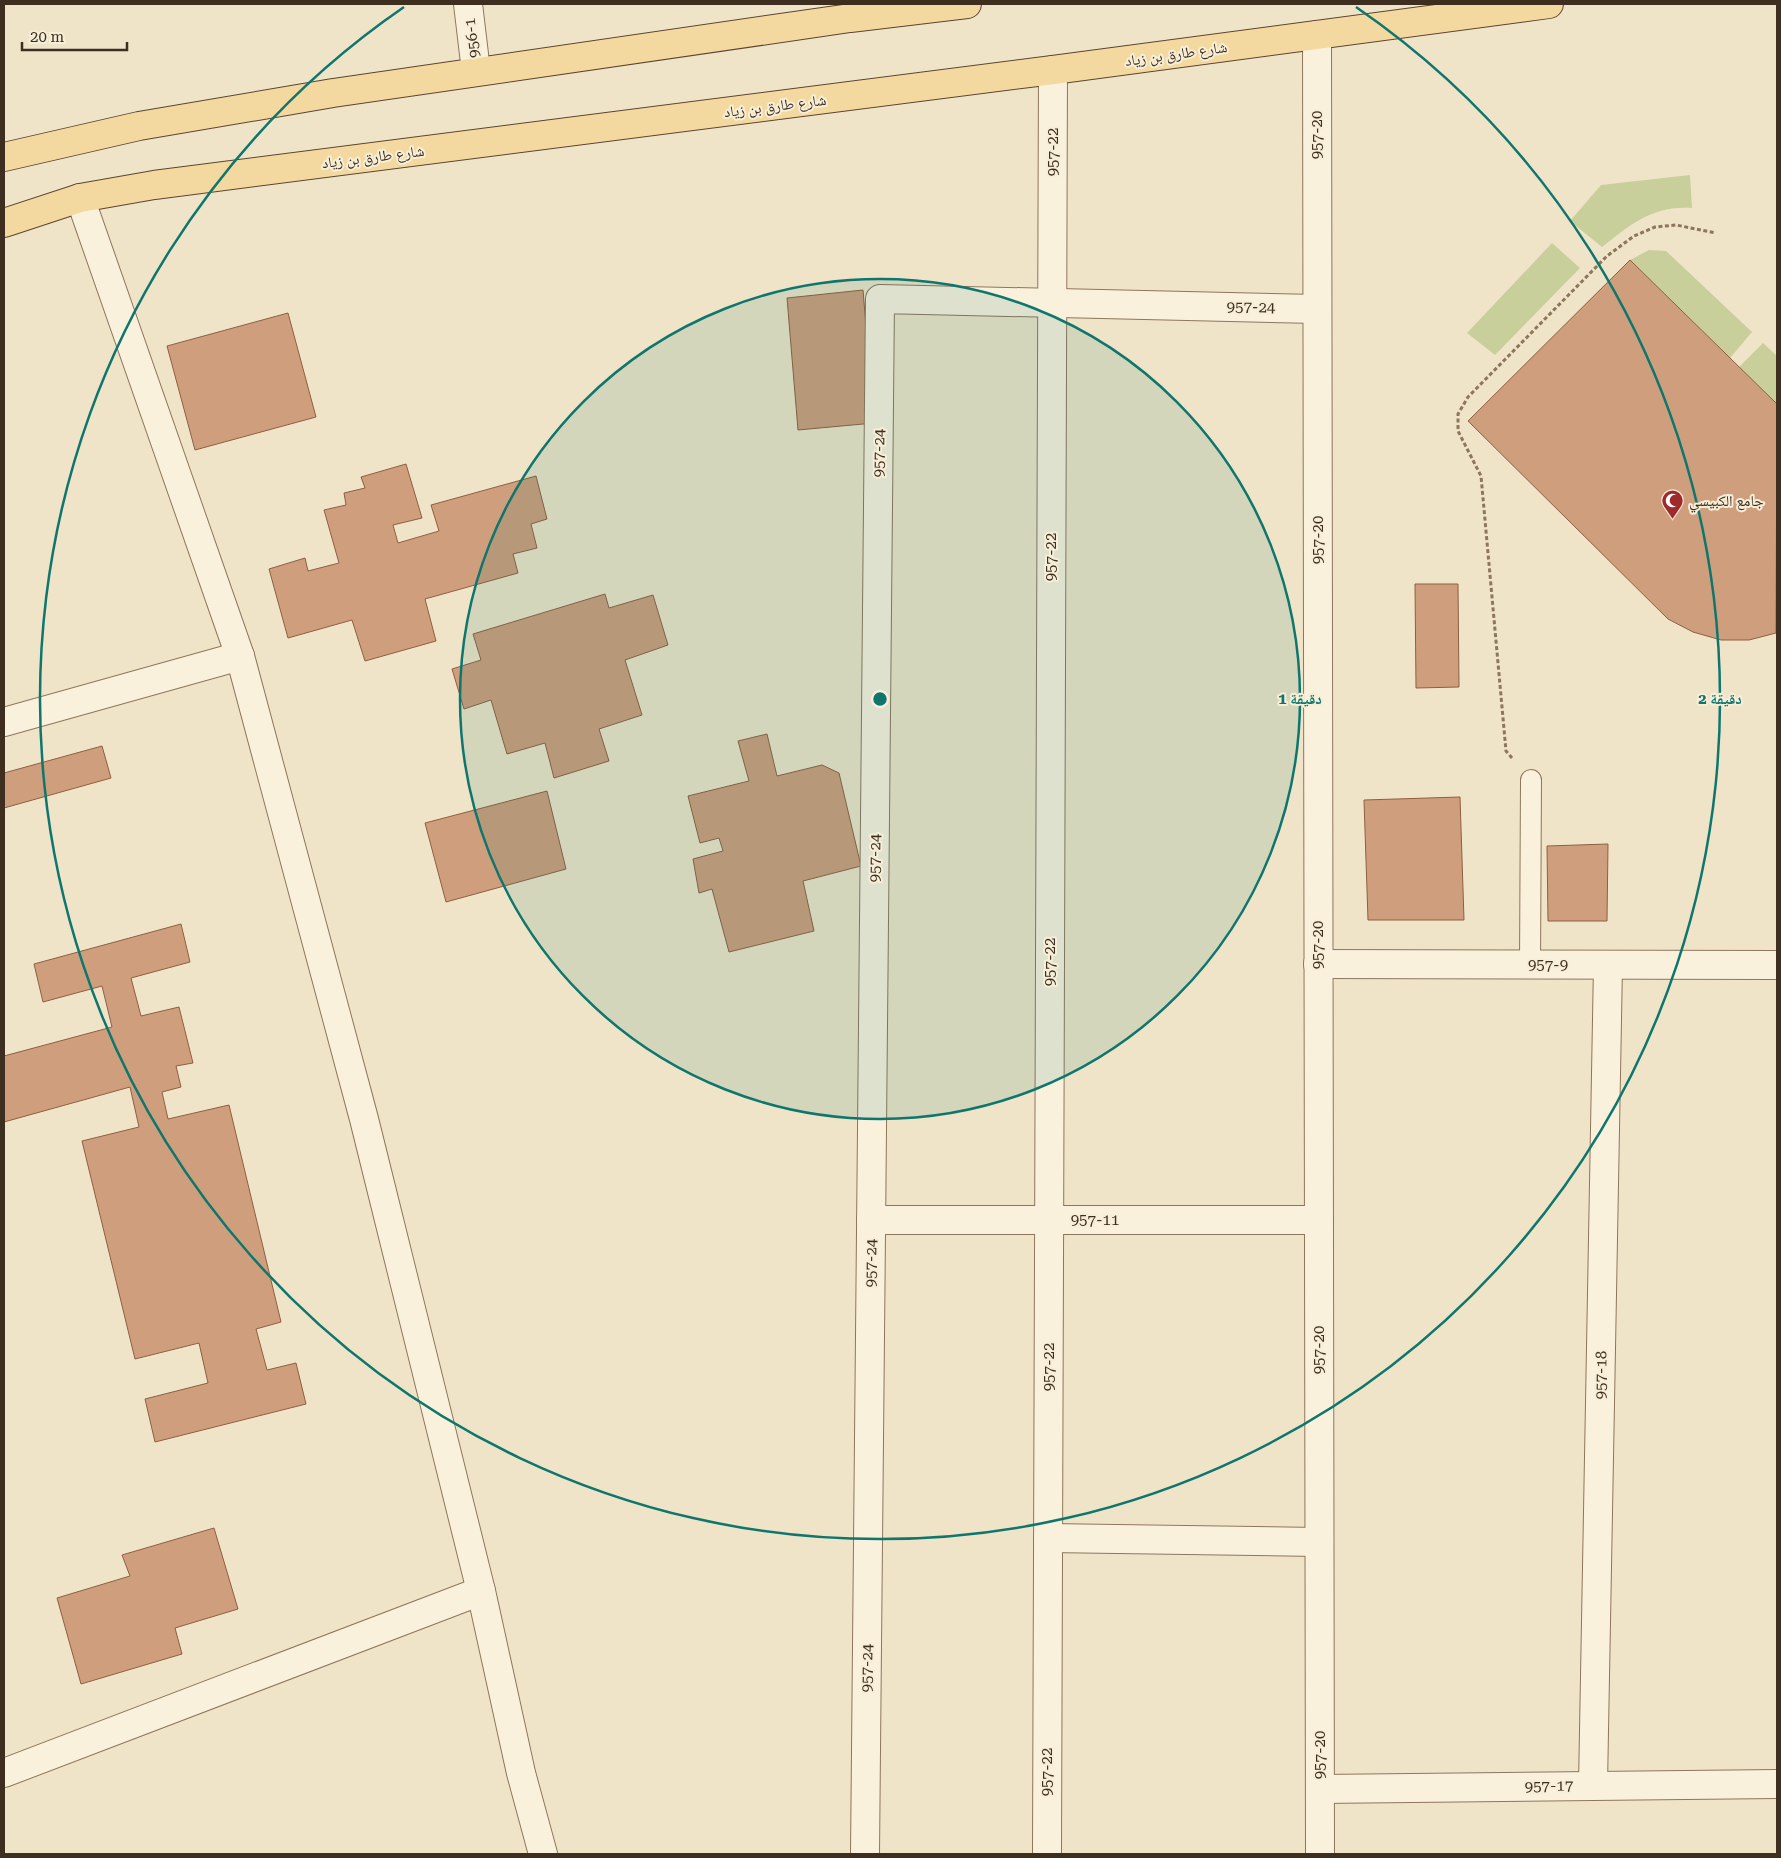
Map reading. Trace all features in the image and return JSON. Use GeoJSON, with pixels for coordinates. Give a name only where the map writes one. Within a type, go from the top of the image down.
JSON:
{"type":"FeatureCollection","features":[{"type":"Feature","properties":{"kind":"main road"},"geometry":{"type":"LineString","coordinates":[[4,157],[139,126],[849,11],[967,4]]}},
{"type":"Feature","properties":{"kind":"main road","name":"شارع طارق بن زياد"},"geometry":{"type":"LineString","coordinates":[[4,223],[80,198],[154,185],[1053,70],[1549,4]]}},
{"type":"Feature","properties":{"kind":"street","name":"956-1"},"geometry":{"type":"LineString","coordinates":[[468,4],[476,71]]}},
{"type":"Feature","properties":{"kind":"street","name":"957-20"},"geometry":{"type":"LineString","coordinates":[[1317,35],[1320,1854]]}},
{"type":"Feature","properties":{"kind":"street","name":"957-22"},"geometry":{"type":"LineString","coordinates":[[1047,1854],[1053,70]]}},
{"type":"Feature","properties":{"kind":"street"},"geometry":{"type":"LineString","coordinates":[[80,198],[240,656],[364,1119],[481,1590],[521,1773],[543,1854]]}},
{"type":"Feature","properties":{"kind":"street","name":"957-24"},"geometry":{"type":"LineString","coordinates":[[865,1854],[880,299],[1318,308]]}},
{"type":"Feature","properties":{"kind":"street"},"geometry":{"type":"LineString","coordinates":[[4,722],[240,656]]}},
{"type":"Feature","properties":{"kind":"street","name":"957-9"},"geometry":{"type":"LineString","coordinates":[[1318,964],[1777,965]]}},
{"type":"Feature","properties":{"kind":"street","name":"957-18"},"geometry":{"type":"LineString","coordinates":[[1594,1786],[1608,965]]}},
{"type":"Feature","properties":{"kind":"street","name":"957-11"},"geometry":{"type":"LineString","coordinates":[[871,1220],[1319,1220]]}},
{"type":"Feature","properties":{"kind":"street"},"geometry":{"type":"LineString","coordinates":[[1048,1538],[1319,1542]]}},
{"type":"Feature","properties":{"kind":"street"},"geometry":{"type":"LineString","coordinates":[[4,1773],[481,1590]]}},
{"type":"Feature","properties":{"kind":"street","name":"957-17"},"geometry":{"type":"LineString","coordinates":[[1320,1789],[1777,1784]]}},
{"type":"Feature","properties":{"kind":"lane"},"geometry":{"type":"LineString","coordinates":[[1530,965],[1531,780]]}},
{"type":"Feature","properties":{"kind":"path"},"geometry":{"type":"LineString","coordinates":[[1531,780],[1506,750],[1481,476],[1458,431],[1458,414],[1468,397],[1607,256],[1634,236],[1655,226],[1676,224],[1716,233]]}},
{"type":"Feature","properties":{"kind":"green space"},"geometry":{"type":"Polygon","coordinates":[[[1690,175],[1692,208],[1678,208],[1654,213],[1632,224],[1602,247],[1570,221],[1601,185],[1690,175]]]}},
{"type":"Feature","properties":{"kind":"green space"},"geometry":{"type":"Polygon","coordinates":[[[1552,243],[1580,268],[1495,355],[1467,333],[1552,243]]]}},
{"type":"Feature","properties":{"kind":"green space"},"geometry":{"type":"Polygon","coordinates":[[[1649,250],[1666,251],[1752,332],[1730,358],[1630,260],[1649,250]]]}},
{"type":"Feature","properties":{"kind":"green space"},"geometry":{"type":"Polygon","coordinates":[[[1763,343],[1777,356],[1777,404],[1739,367],[1763,343]]]}},
{"type":"Feature","properties":{"kind":"building","name":"جامع الكبيسي"},"geometry":{"type":"Polygon","coordinates":[[[1630,260],[1777,404],[1776,633],[1749,640],[1721,640],[1693,632],[1668,619],[1468,421],[1630,260]]]}},
{"type":"Feature","properties":{"kind":"building"},"geometry":{"type":"Polygon","coordinates":[[[863,290],[874,423],[798,430],[787,298],[863,290]]]}},
{"type":"Feature","properties":{"kind":"building"},"geometry":{"type":"Polygon","coordinates":[[[288,313],[316,417],[195,450],[167,346],[288,313]]]}},
{"type":"Feature","properties":{"kind":"building"},"geometry":{"type":"Polygon","coordinates":[[[406,464],[422,518],[393,525],[398,543],[439,531],[431,505],[536,476],[547,519],[531,524],[537,548],[513,554],[518,573],[425,599],[436,641],[365,661],[352,620],[288,638],[269,569],[305,558],[308,571],[339,563],[324,510],[346,505],[344,493],[365,488],[361,477],[406,464]]]}},
{"type":"Feature","properties":{"kind":"building"},"geometry":{"type":"Polygon","coordinates":[[[1415,584],[1458,584],[1459,687],[1416,688],[1415,584]]]}},
{"type":"Feature","properties":{"kind":"building"},"geometry":{"type":"Polygon","coordinates":[[[605,594],[609,608],[653,595],[668,645],[625,660],[642,715],[599,729],[609,761],[554,778],[545,743],[507,754],[491,700],[464,709],[452,669],[481,660],[473,634],[605,594]]]}},
{"type":"Feature","properties":{"kind":"building"},"geometry":{"type":"Polygon","coordinates":[[[767,734],[777,776],[822,765],[839,773],[861,866],[803,881],[814,931],[729,952],[712,889],[699,893],[693,859],[723,851],[719,838],[700,843],[688,796],[749,781],[738,741],[767,734]]]}},
{"type":"Feature","properties":{"kind":"building"},"geometry":{"type":"Polygon","coordinates":[[[102,746],[111,778],[4,808],[4,773],[102,746]]]}},
{"type":"Feature","properties":{"kind":"building"},"geometry":{"type":"Polygon","coordinates":[[[547,791],[566,869],[446,902],[425,823],[547,791]]]}},
{"type":"Feature","properties":{"kind":"building"},"geometry":{"type":"Polygon","coordinates":[[[1460,797],[1464,920],[1368,920],[1364,800],[1460,797]]]}},
{"type":"Feature","properties":{"kind":"building"},"geometry":{"type":"Polygon","coordinates":[[[1608,844],[1607,921],[1548,921],[1547,846],[1608,844]]]}},
{"type":"Feature","properties":{"kind":"building"},"geometry":{"type":"Polygon","coordinates":[[[181,924],[190,962],[131,978],[141,1016],[179,1007],[193,1063],[176,1066],[181,1087],[162,1092],[168,1119],[229,1105],[281,1322],[256,1329],[267,1370],[296,1363],[306,1404],[155,1442],[145,1399],[208,1383],[199,1343],[135,1359],[82,1141],[139,1127],[130,1087],[4,1122],[4,1056],[112,1027],[102,986],[43,1002],[34,964],[181,924]]]}},
{"type":"Feature","properties":{"kind":"building"},"geometry":{"type":"Polygon","coordinates":[[[214,1528],[238,1609],[175,1628],[182,1654],[81,1684],[57,1598],[130,1576],[122,1555],[214,1528]]]}},
{"type":"Feature","properties":{"kind":"place","name":"جامع الكبيسي"},"geometry":{"type":"Point","coordinates":[1673,520]}}]}
